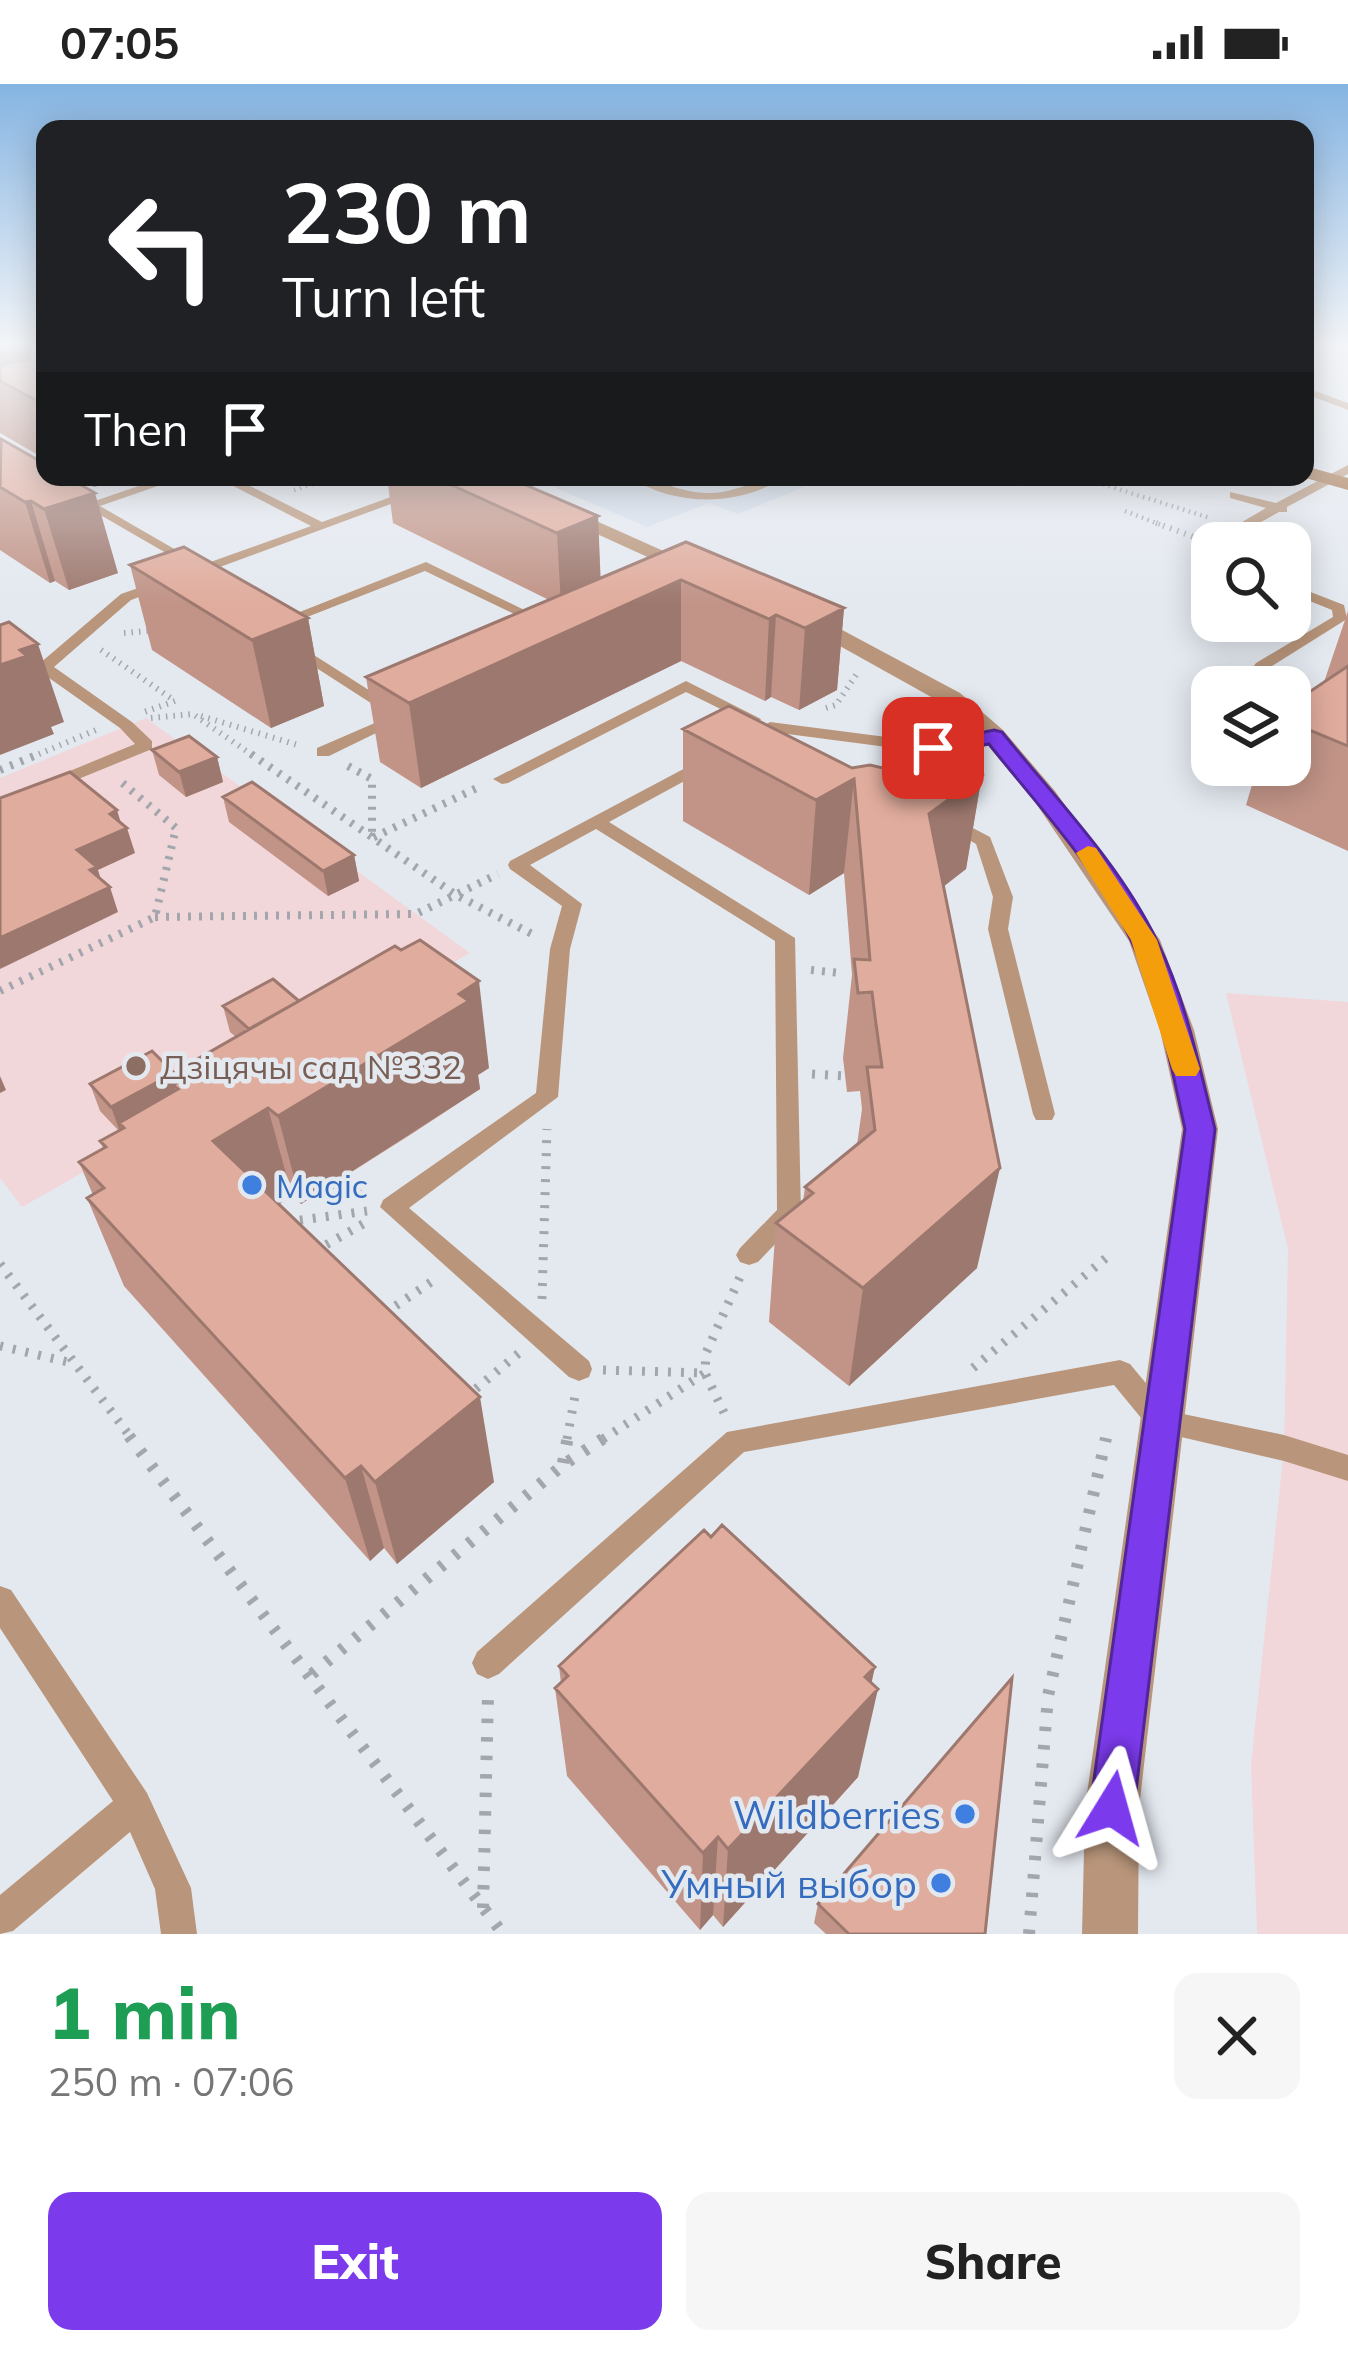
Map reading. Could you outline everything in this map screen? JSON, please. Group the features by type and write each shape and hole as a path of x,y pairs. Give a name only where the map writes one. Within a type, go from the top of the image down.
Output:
{"street":[{"path":"501,486 699,582"},
{"path":"775,604 818,622 951,698 994,736 1094,862 1144,940 1177,1030 1200,1129 1112,1808 1110,1934"}],"lane":[{"path":"1257,522 1342,478"},
{"path":"149,486 88,505 202,569"},
{"path":"240,486 321,526"},
{"path":"0,683 44,667 126,597 433,486"},
{"path":"658,486 685,497 713,500 753,486"},
{"path":"1234,495 1282,509"},
{"path":"401,717 264,629 426,566 556,629"},
{"path":"1311,596 1340,608 1340,619 1311,636"},
{"path":"1261,666 1301,642"},
{"path":"0,806 146,745 44,667"},
{"path":"502,779 686,686 770,727 930,757 994,736"},
{"path":"323,752 421,707"},
{"path":"1311,707 1348,718"},
{"path":"580,1369 392,1208 547,1097 560,949 572,904 517,865 742,752 770,727"},
{"path":"934,812 984,841 1003,897 998,928 1044,1114"},
{"path":"597,822 785,938 789,1214 749,1256"},
{"path":"488,1663 736,1441 1120,1372 1161,1421 1284,1448 1348,1468"},
{"path":"0,1601 135,1805 173,1888 179,1934"},
{"path":"0,1918 135,1805"}],"path":[{"path":"1108,486 1221,522"},
{"path":"1125,511 1191,535"},
{"path":"80,636 166,630"},
{"path":"0,770 176,701 80,636"},
{"path":"120,721 194,714 323,752 372,779 372,838"},
{"path":"194,714 456,895 560,949"},
{"path":"100,764 176,828 155,916"},
{"path":"372,838 455,795 502,779"},
{"path":"0,991 155,916 416,914 517,865"},
{"path":"452,1408 540,1335 547,1097"},
{"path":"284,1223 392,1208"},
{"path":"300,1259 392,1208"},
{"path":"724,1415 705,1372 706,1353 749,1256"},
{"path":"928,1406 1106,1258"},
{"path":"0,1264 503,1934"},
{"path":"367,1324 458,1264"},
{"path":"0,1346 74,1364"},
{"path":"562,1465 580,1369 705,1372"},
{"path":"312,1674 562,1465 705,1372"},
{"path":"1029,1934 1048,1696 1106,1438"},
{"path":"483,1910 488,1663"}],"shaded area":[{"path":"552,486 806,486 738,514 709,503 647,527"},
{"name":"Дзіцячы сад №332","path":"146,718 470,953 22,1207 0,1178 0,778"},
{"path":"1226,993 1348,1002 1348,1934 1257,1934 1251,1765 1284,1448 1288,1249"}],"building":[{"path":"1,439 36,459 36,486 83,486 95,493 44,509 0,487"},
{"path":"454,486 528,486 598,516 557,533"},
{"path":"686,542 844,608 805,628 776,615 769,619 681,580 409,703 366,677"},
{"path":"184,547 308,618 252,640 130,565"},
{"path":"9,622 38,644 20,650 27,656 0,665 0,625"},
{"path":"1348,666 1348,746 1311,731 1311,691"},
{"path":"729,706 852,768 887,769 919,748 982,775 929,814 1000,1168 863,1288 776,1223 813,1193 805,1187 875,1130 867,1067 882,1067 872,992 858,993 854,959 870,960 854,779 816,800 683,729"},
{"path":"189,736 217,757 179,772 152,750"},
{"path":"70,772 117,810 110,814 127,828 77,850 97,867 90,870 110,887 0,938 0,798"},
{"path":"252,782 354,855 323,871 223,797"},
{"path":"420,940 479,981 459,994 469,1001 278,1116 268,1108 213,1141 480,1397 375,1482 361,1466 345,1478 87,1198 104,1188 79,1162 106,1147 100,1141 124,1128 119,1123 178,1089 173,1085 189,1076 180,1069 395,946 401,950"},
{"path":"273,979 299,1001 249,1029 223,1006"},
{"path":"152,1051 174,1073 111,1107 90,1084"},
{"path":"722,1525 875,1667 865,1677 878,1689 728,1849 718,1837 703,1853 555,1688 568,1676 559,1666 704,1530 711,1537"},
{"path":"1012,1678 985,1934 849,1934 818,1904"}],"slow traffic":[{"path":"1088,853 1144,940 1186,1069"}],"place":[{"name":"Дзіцячы сад №332","path":"136,1066"},
{"name":"Magic","path":"252,1185"},
{"name":"Wildberries","path":"965,1814"},
{"name":"Умный выбор","path":"941,1883"}],"route":[{"path":"933,748 994,736 1094,862 1144,940 1177,1030 1200,1129 1112,1808"}]}
